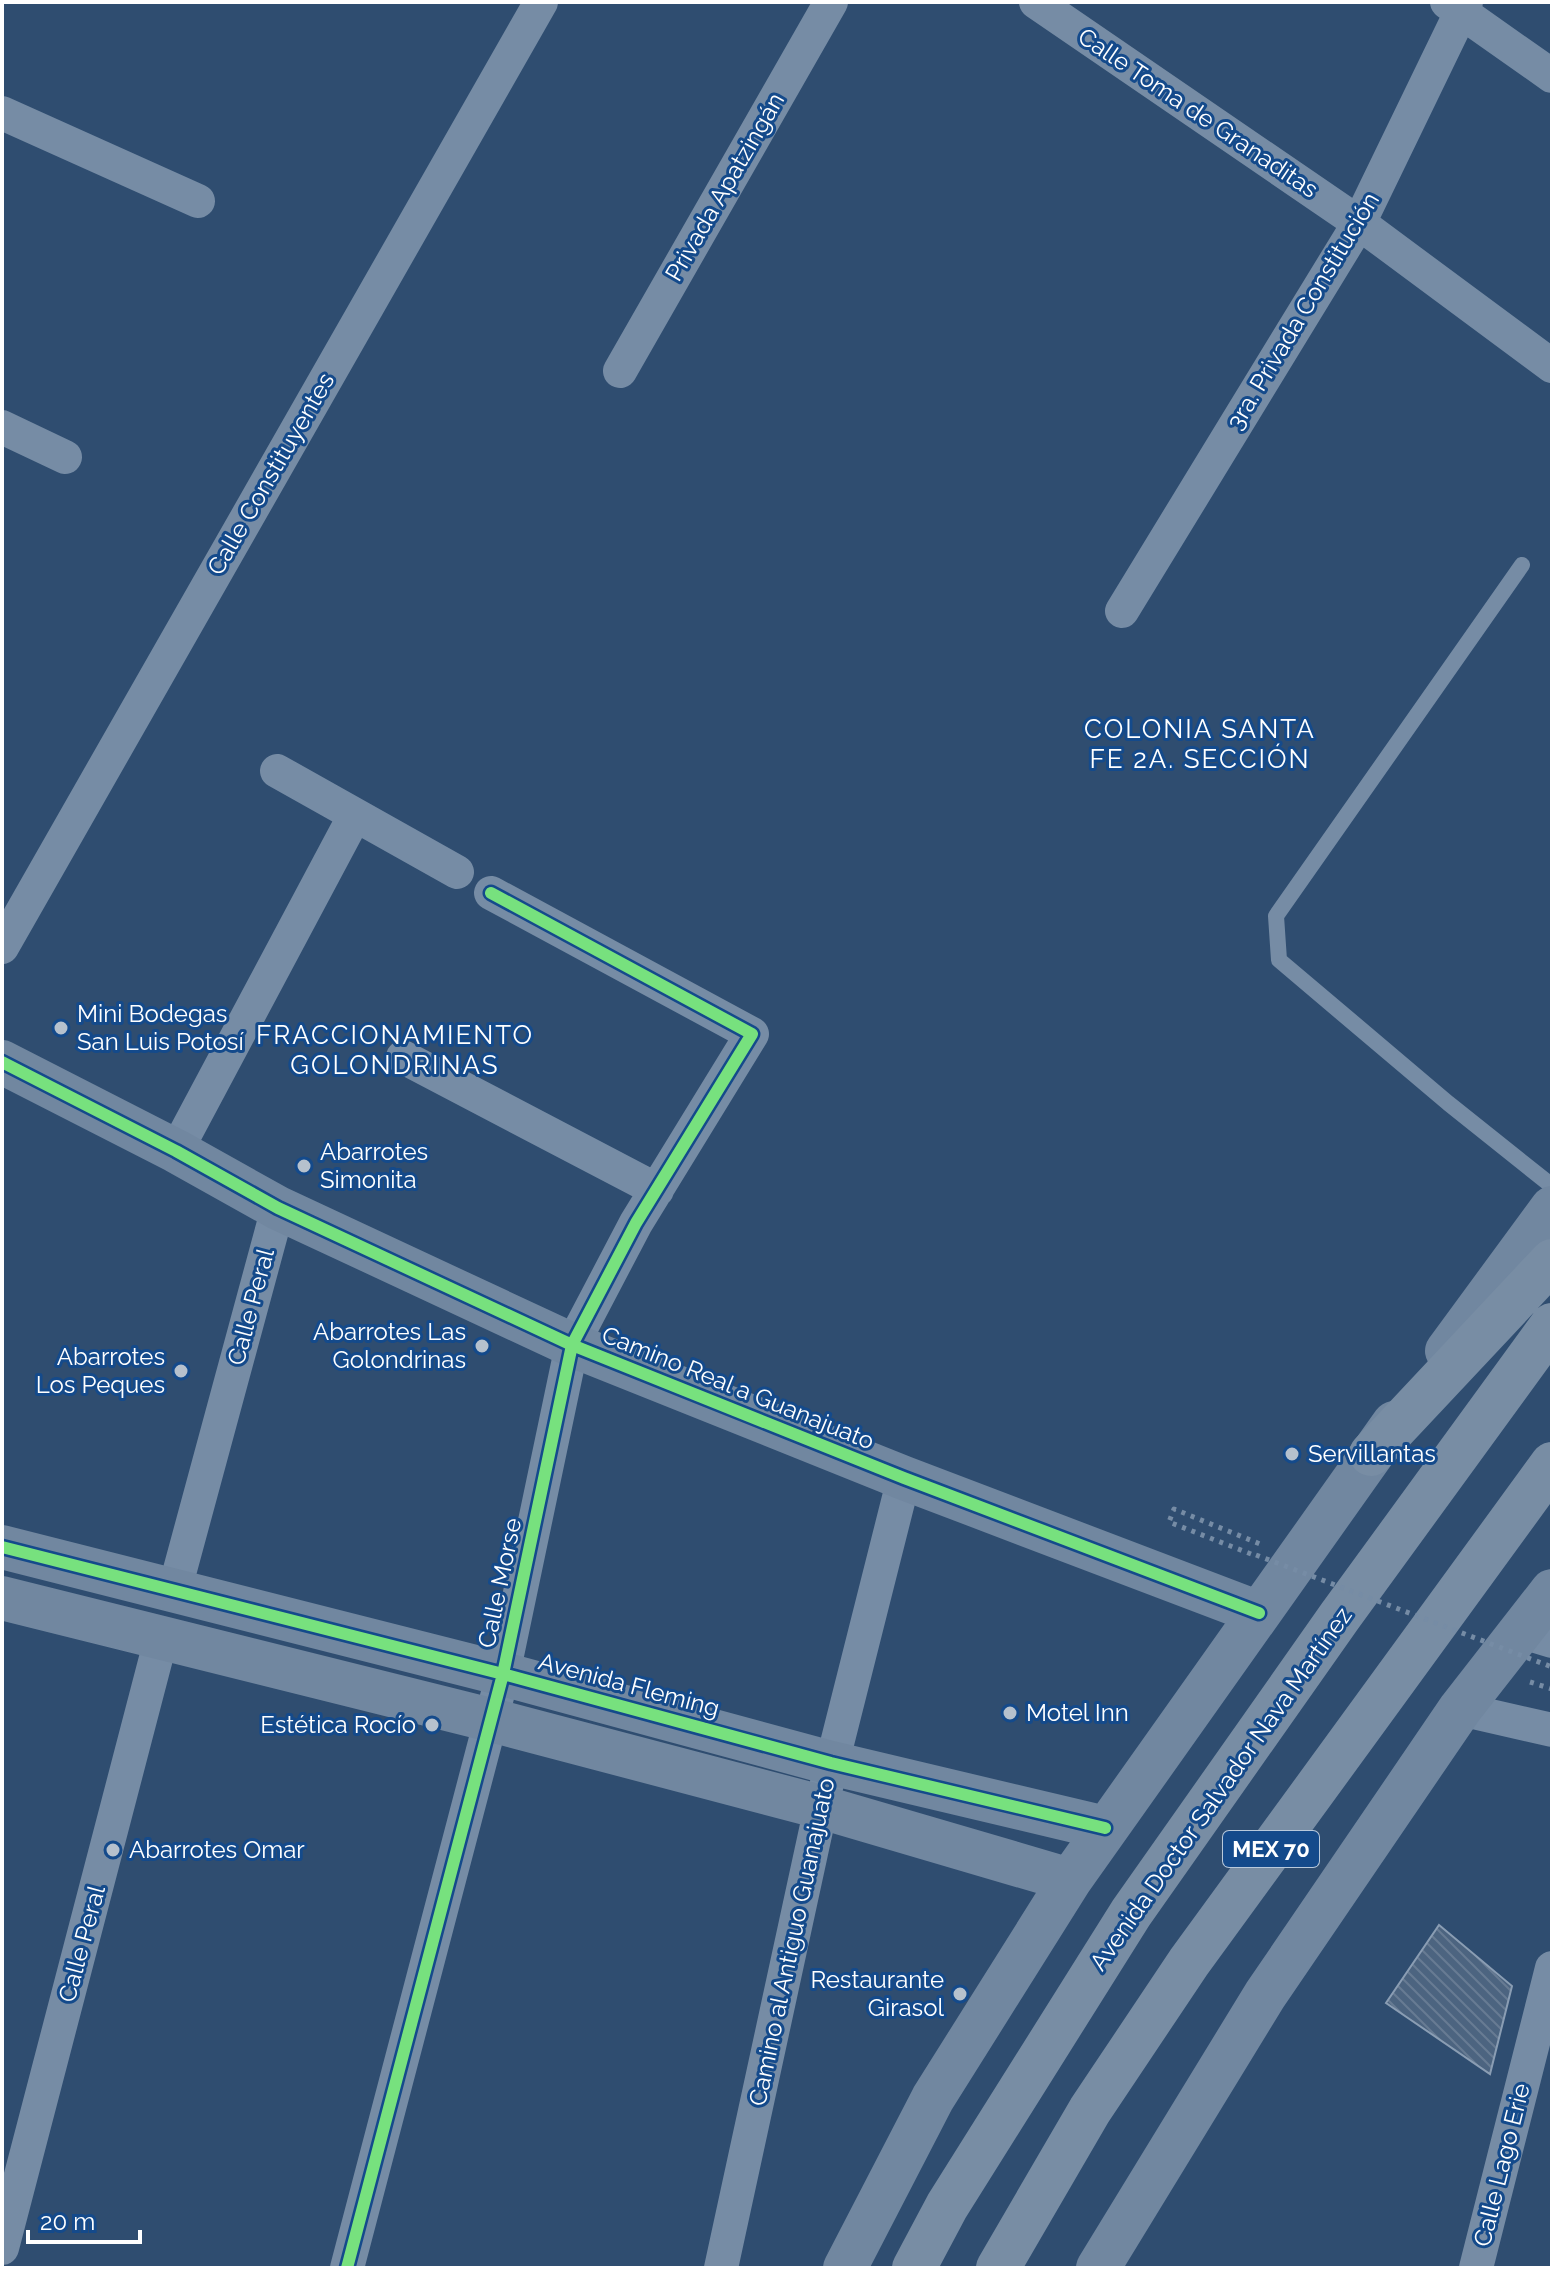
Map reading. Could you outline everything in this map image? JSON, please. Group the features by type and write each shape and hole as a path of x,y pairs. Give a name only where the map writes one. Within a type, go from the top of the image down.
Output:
{"highway":[{"path":"1371,1454 1552,1261"},
{"name":"Avenida Doctor Salvador Nava Martínez","path":"914,2268 947,2206 1131,1913 1340,1616 1552,1325"},
{"name":"MEX 70","path":"1004,2257 1090,2110 1189,1962 1546,1475"}],"street":[{"name":"Calle Constituyentes","path":"2,947 541,2"},
{"name":"Privada Apatzingán","path":"620,371 831,2"},
{"name":"Calle Toma de Granaditas","path":"1036,2 1359,223 1552,366"},
{"name":"3ra. Privada Constitución","path":"1122,611 1359,223 1458,5"},
{"path":"1458,5 1552,76"},
{"path":"2,113 198,201"},
{"path":"2,427 65,457"},
{"path":"277,771 457,872"},
{"path":"176,1151 355,815"},
{"name":"Calle Morse","path":"347,2268 503,1674 572,1345 636,1223 752,1034 491,893"},
{"path":"403,1057 657,1190"},
{"name":"Camino Real a Guanajuato","path":"2,1062 176,1151 278,1208 572,1345 904,1478 1259,1613"},
{"name":"Calle Peral","path":"174,1592 278,1208"},
{"path":"845,2268 933,2098 1070,1880 1371,1454 1552,1208"},
{"name":"Camino al Antiguo Guanajuato","path":"721,2268 831,1763 904,1478"},
{"name":"Avenida Fleming","path":"2,1547 503,1674 831,1763 1105,1828"},
{"path":"1098,2268 1265,1995 1460,1709 1537,1636 1552,1591"},
{"path":"2,1598 491,1720 821,1807 1070,1880"},
{"name":"Calle Peral","path":"2,2248 161,1639"},
{"path":"1460,1709 1552,1730"},
{"name":"Calle Lago Erie","path":"1476,2268 1552,1968"}],"lane":[{"path":"1522,565 1276,916 1279,960 1552,1186"}],"path":[{"path":"1267,1547 1174,1509 1169,1522 1552,1667"}],"building":[{"path":"1439,1925 1512,1986 1490,2074 1386,2003"}],"cycle path":[{"path":"347,2268 503,1674 572,1345 636,1223 752,1034 491,893"},
{"path":"2,1062 176,1151 278,1208 572,1345 904,1478 1259,1613"},
{"path":"2,1547 503,1674 831,1763 1105,1828"}],"place":[{"name":"Mini Bodegas San Luis Potosí","path":"61,1028"},
{"name":"Abarrotes Simonita","path":"304,1166"},
{"name":"Abarrotes Las Golondrinas","path":"482,1346"},
{"name":"Abarrotes Los Peques","path":"181,1371"},
{"name":"Servillantas","path":"1292,1454"},
{"name":"Motel Inn","path":"1010,1713"},
{"name":"Estética Rocío","path":"432,1725"},
{"name":"Abarrotes Omar","path":"113,1850"},
{"name":"Restaurante Girasol","path":"960,1994"}],"district":[{"name":"COLONIA SANTA FE 2A. SECCIÓN","path":"1200,744"},
{"name":"FRACCIONAMIENTO GOLONDRINAS","path":"395,1050"}]}
